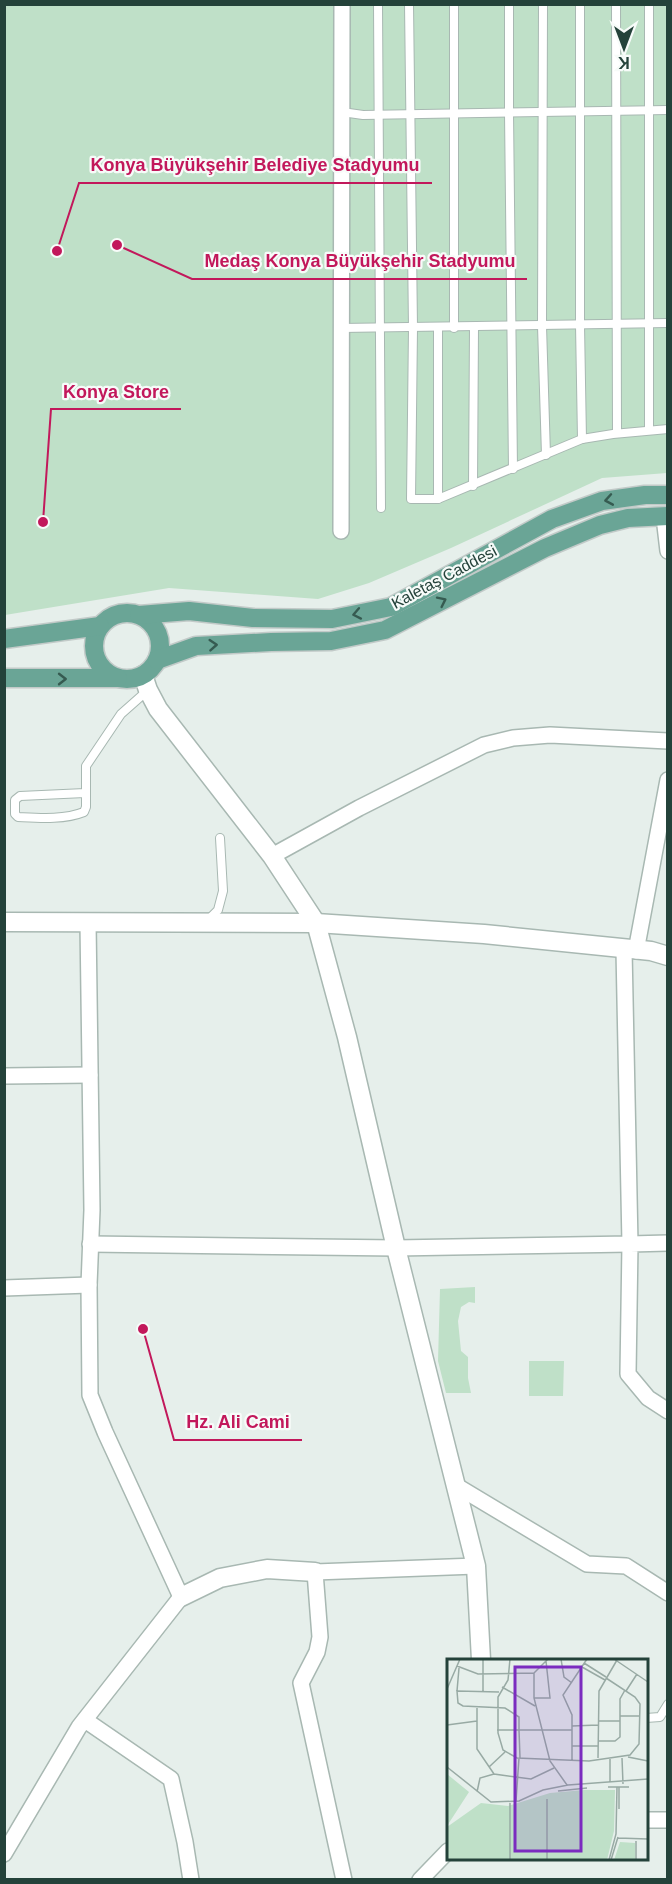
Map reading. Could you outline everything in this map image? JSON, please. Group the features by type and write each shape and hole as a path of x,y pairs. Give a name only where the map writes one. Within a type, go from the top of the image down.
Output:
{"main road":[{"name":"Kaletaş Caddesi","path":"139,615 189,611 253,618 332,619 391,607 552,519 602,501 645,495 668,495"},
{"name":"Kaletaş Caddesi","path":"157,660 196,646 331,641 385,630 545,548 600,525 628,518 666,516"},
{"path":"4,678 120,678 146,682 149,671 157,660 160,639 156,628 148,620 128,612 117,614 99,626 93,647 101,667 120,678"},
{"path":"4,639 99,626"}],"street":[{"path":"340,531 342,4"},
{"path":"666,516 668,551"},
{"path":"146,682 158,709 272,856 316,922 347,1037 396,1248 476,1566 481,1659"},
{"path":"272,856 359,808 484,745 513,738 550,735 668,741"},
{"path":"668,780 630,951 628,1374 648,1398 668,1411"},
{"path":"4,922 316,922 484,934 630,951 651,951 668,956"},
{"path":"88,923 90,1395 180,1597"},
{"path":"4,1076 90,1075"},
{"path":"90,1244 396,1248 668,1243"},
{"path":"4,1288 89,1285"},
{"path":"455,1485 587,1564 626,1566 668,1593"},
{"path":"4,1854 85,1720 180,1597 220,1578 267,1569 315,1572 476,1566"},
{"path":"315,1572 320,1637 317,1652 301,1683 344,1880"},
{"path":"85,1720 171,1779 191,1880"},
{"path":"648,1820 668,1820"},
{"path":"420,1880 447,1852"}],"lane":[{"path":"378,4 378,329 381,508"},
{"path":"409,4 413,328 411,499 438,499 582,439 617,433 668,429"},
{"path":"454,4 454,328"},
{"path":"509,4 508,113 513,469"},
{"path":"543,4 542,326 546,455"},
{"path":"580,4 582,439"},
{"path":"616,4 617,433"},
{"path":"649,4 649,430"},
{"path":"342,112 378,115 668,110"},
{"path":"341,328 668,323"},
{"path":"473,486 474,327"},
{"path":"438,328 438,499"},
{"path":"85,793 20,796 15,800 15,814 18,817 75,816 84,813 86,807 86,766 146,682"},
{"path":"204,923 218,910 223,891 220,838"},
{"path":"648,1718 660,1717 668,1704"}],"green space":[{"path":"5,5 667,5 667,473 602,478 369,583 318,599 169,588 5,615"},
{"path":"475,1287 475,1303 469,1302 461,1307 458,1321 461,1351 468,1357 471,1393 446,1393 438,1361 440,1289"},
{"path":"529,1361 564,1361 563,1396 529,1396"}],"place":[{"name":"Medaş Konya Büyükşehir Stadyumu","path":"117,245"},
{"name":"Konya Büyükşehir Belediye Stadyumu","path":"57,251"},
{"name":"Konya Store","path":"43,522"},
{"name":"Hz. Ali Cami","path":"143,1329"}]}
